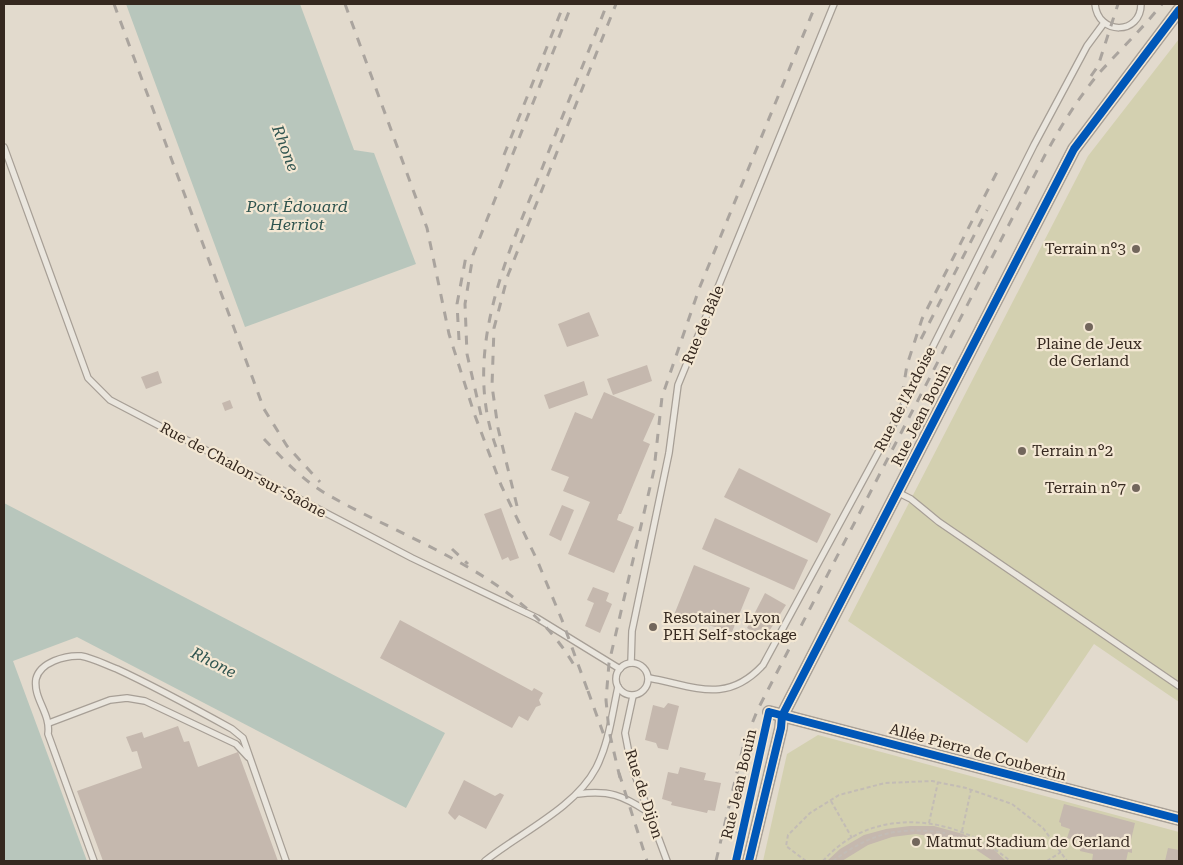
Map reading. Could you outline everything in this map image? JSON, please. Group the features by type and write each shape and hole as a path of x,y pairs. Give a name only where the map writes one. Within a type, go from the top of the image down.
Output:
{"street":[{"name":"Rue Jean Bouin","path":"749,861 781,728 782,716 1074,148 1179,10"},
{"name":"Allée Pierre de Coubertin","path":"769,712 1179,819"}],"lane":[{"name":"Rue de Bâle","path":"631,663 632,631 669,453 678,385 834,4"},
{"path":"1095,4 1096,12 1104,23 1112,27 1127,26 1139,16 1141,4"},
{"name":"Rue de l'Ardoise","path":"649,678 709,691 728,690 750,679 763,665 899,414 1087,46 1104,23"},
{"name":"Rue de Chalon-sur-Saône","path":"4,148 88,378 110,400 412,558 537,618 620,669"},
{"path":"897,492 911,499 938,522 1179,686"},
{"path":"94,861 48,734 49,723 37,694 36,679 41,670 51,662 67,657 81,656 125,673 232,729 243,738 248,749 248,757 286,861"},
{"path":"485,861 578,794 596,769 607,743 618,687 616,678 620,669 631,663 645,669 649,678 643,692 634,696 624,694 618,687"},
{"name":"Rue de Dijon","path":"634,696 625,733 631,764 667,861"},
{"path":"49,723 110,700 136,699 145,701 236,744 248,757"},
{"name":"Rue Jean Bouin","path":"736,861 769,712"},
{"path":"578,794 604,791 628,798 648,812"}],"path":[{"path":"929,823 938,782"},
{"path":"806,861 786,846 788,835 810,813 830,800 839,795 885,783 938,782 971,790 1012,804 1043,828 1067,861"},
{"path":"962,831 971,790"},
{"path":"830,800 852,838"},
{"path":"823,861 840,845 874,829 898,824 929,823 962,831 985,842 1010,861"},
{"path":"898,824 899,830"},
{"path":"833,861 854,846 869,839 899,830 923,830 946,833"},
{"path":"1047,861 1061,852"}],"shaded area":[{"name":"Plaine de Jeux de Gerland","path":"1179,39 1179,702 1094,644 1027,743 848,621 1088,156"},
{"path":"818,735 1179,832 1179,861 763,861 787,754"}],"water":[{"name":"Port Édouard Herriot","path":"126,4 300,4 354,150 374,153 416,264 245,327"},
{"name":"Rhone","path":"4,503 445,733 406,808 77,637 13,661 87,861 4,861"}],"building":[{"path":"589,312 599,336 567,347 558,324"},
{"path":"647,365 652,381 613,395 607,379"},
{"path":"158,371 162,383 146,389 141,377"},
{"path":"584,381 588,395 549,409 544,395"},
{"path":"604,392 655,414 643,441 650,444 617,520 634,527 614,573 568,554 590,502 563,491 569,477 551,470 575,412 592,419"},
{"path":"230,400 233,408 225,411 222,403"},
{"path":"739,468 831,514 817,543 724,497"},
{"path":"562,505 574,510 561,541 549,535"},
{"path":"501,508 519,558 510,561 508,557 502,560 484,514"},
{"path":"715,518 808,560 794,590 702,549"},
{"path":"694,565 750,588 732,632 674,615"},
{"path":"593,587 609,593 606,601 612,604 600,633 585,626 594,603 587,600"},
{"path":"765,593 786,605 764,639 747,628"},
{"path":"400,620 532,691 534,688 543,693 539,700 541,705 536,707 528,721 519,716 512,728 380,658"},
{"path":"668,703 679,706 668,750 658,748 656,743 645,740 653,705 664,708"},
{"path":"178,726 184,742 189,741 198,767 238,752 278,861 103,861 77,791 142,768 137,751 132,752 126,737 142,732 144,738"},
{"path":"680,767 706,773 704,780 721,783 715,811 708,810 707,813 671,805 672,802 662,799 668,772 678,774"},
{"path":"464,780 495,796 500,793 504,795 486,829 459,815 455,820 448,813"},
{"path":"1064,804 1135,823 1130,844 1132,845 1132,853 1128,852 1126,861 1092,861 1093,854 1080,851 1082,842 1067,838 1070,829 1061,826 1059,822"},
{"path":"934,826 963,834 992,848 1006,861 993,861 969,845 953,840 916,834 892,837 868,845 842,861 827,861 840,849 864,835 886,829"},
{"path":"1168,848 1179,850 1179,861 1165,861"}],"railway":[{"path":"114,4 264,409 287,446 320,482"},
{"path":"345,4 427,228 449,334 474,413 501,485 537,560 562,620 590,697"},
{"path":"504,155 564,4"},
{"path":"481,415 467,354 465,304 473,255 572,4"},
{"path":"496,447 487,411 484,375 486,339 493,304 516,234 607,4"},
{"path":"517,506 498,428 492,386 494,328 508,275 616,4"},
{"path":"620,778 609,731 606,700 609,663 654,470 662,397 699,289 816,4"},
{"path":"1091,76 1098,66 1118,4"},
{"path":"716,861 744,743 758,709 1045,155 1084,92 1162,4"},
{"path":"888,447 899,414 907,365 922,319 997,172"},
{"path":"921,339 987,210"},
{"path":"459,340 457,304 467,251"},
{"path":"264,439 295,470 330,496 431,547 496,585 526,608 552,634 574,665"},
{"path":"452,549 468,564"},
{"path":"588,691 606,741"},
{"path":"619,773 647,861"}],"cycle path":[{"path":"749,861 781,728 782,716 1074,149 1179,10"},
{"path":"736,861 769,712 1179,819"}],"place":[{"name":"Terrain n°3","path":"1136,249"},
{"name":"Plaine de Jeux de Gerland","path":"1089,327"},
{"name":"Terrain n°2","path":"1022,451"},
{"name":"Terrain n°7","path":"1136,488"},
{"name":"Resotainer Lyon PEH Self-stockage","path":"653,627"},
{"name":"Matmut Stadium de Gerland","path":"916,842"}]}
